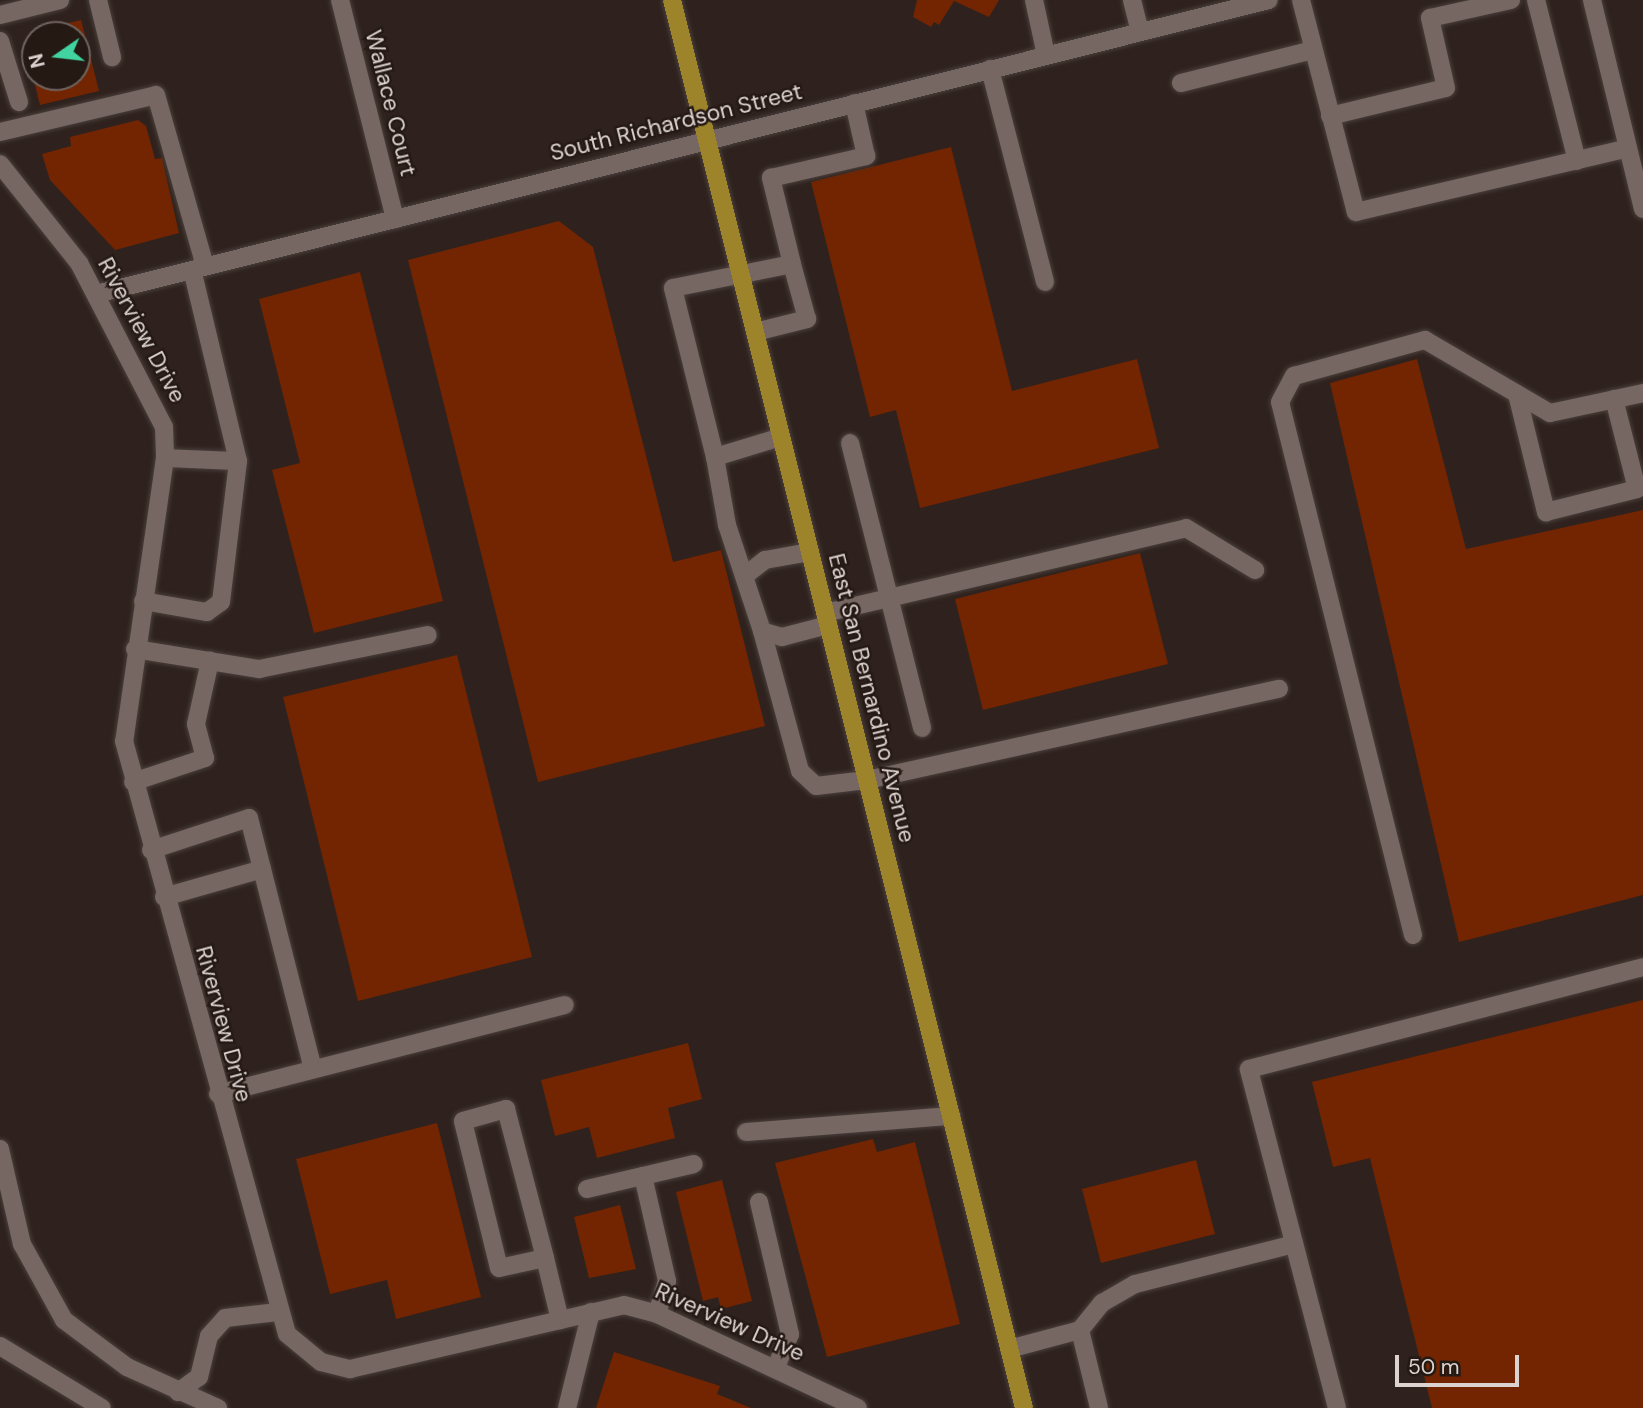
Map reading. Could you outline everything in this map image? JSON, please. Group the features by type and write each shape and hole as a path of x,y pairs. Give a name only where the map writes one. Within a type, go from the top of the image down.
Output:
{"main road":[{"name":"East San Bernardino Avenue","path":"672,0 1024,1408"}],"street":[{"path":"0,15 60,0"},
{"path":"98,0 112,57"},
{"name":"Wallace Court","path":"340,0 395,219"},
{"path":"1034,0 1046,55"},
{"path":"1132,0 1140,32"},
{"name":"South Richardson Street","path":"96,294 1269,0"},
{"path":"1301,0 1356,212 1577,160 1632,141"},
{"path":"1330,116 1446,88 1430,18 1511,0"},
{"path":"1536,0 1577,160"},
{"path":"1592,0 1632,141 1643,209"},
{"path":"0,41 19,102"},
{"path":"1181,83 1314,50"},
{"path":"990,69 1045,282"},
{"path":"0,132 156,95 162,102 238,461 221,602 207,612 143,601"},
{"path":"755,331 807,319 771,178 866,156 853,103"},
{"name":"Riverview Drive","path":"0,164 23,199 73,253 158,410 165,458 124,729 133,782 278,1312 296,1346 321,1362 350,1369 624,1305 657,1314 858,1408"},
{"path":"792,264 673,288 715,457 727,525 747,574 800,771 816,786 867,780 1279,689"},
{"path":"1413,935 1280,402 1294,376 1425,340 1549,413 1643,393"},
{"path":"1517,394 1546,512 1637,489 1614,399"},
{"path":"715,457 781,437"},
{"path":"850,443 922,728"},
{"path":"165,458 238,461"},
{"path":"762,631 782,636 890,597 1186,528 1255,570"},
{"path":"747,574 765,560 810,552"},
{"path":"135,649 259,669 428,635"},
{"path":"133,782 205,758 196,724 209,661"},
{"path":"151,849 249,818 313,1069"},
{"path":"164,897 262,869"},
{"path":"1337,1408 1249,1069 1643,967"},
{"path":"218,1094 565,1005"},
{"path":"545,1258 499,1268 463,1121 506,1109 545,1258 560,1320"},
{"path":"746,1132 951,1116"},
{"path":"0,1149 22,1244 58,1311 109,1356 178,1392 218,1408"},
{"path":"587,1189 694,1164"},
{"path":"643,1176 667,1281 657,1314"},
{"path":"759,1202 790,1335 775,1369"},
{"path":"1009,1349 1080,1330 1102,1303 1135,1284 1294,1244"},
{"path":"178,1392 199,1377 209,1336 225,1318 278,1312"},
{"path":"567,1408 591,1312"},
{"path":"1080,1330 1099,1408"},
{"path":"0,1346 102,1408"}],"building":[{"path":"917,0 999,0 989,17 954,1 939,25 934,22 931,27 913,17"},
{"path":"91,59 99,91 40,105 36,91 91,91"},
{"path":"138,120 146,126 155,159 162,158 179,233 115,250 50,180 42,154 71,146 70,137"},
{"path":"951,147 1012,391 1137,359 1159,448 920,508 896,410 870,417 811,182"},
{"path":"559,221 593,247 673,562 721,550 765,726 538,782 408,260"},
{"path":"360,272 443,601 314,633 272,470 300,463 259,299"},
{"path":"1417,359 1466,549 1643,510 1643,895 1459,942 1330,383"},
{"path":"1140,553 1168,664 983,710 955,599"},
{"path":"457,655 532,957 358,1001 283,697"},
{"path":"1643,1000 1643,1408 1432,1408 1370,1158 1333,1167 1312,1082"},
{"path":"688,1043 702,1099 668,1108 675,1138 597,1158 589,1127 555,1136 541,1080"},
{"path":"437,1123 481,1297 396,1319 387,1280 330,1294 296,1159"},
{"path":"873,1139 877,1152 915,1142 960,1324 827,1357 775,1163"},
{"path":"1196,1160 1215,1234 1101,1263 1082,1189"},
{"path":"722,1180 752,1301 721,1309 718,1297 703,1301 676,1192"},
{"path":"620,1205 636,1269 589,1278 574,1217"},
{"path":"614,1352 720,1386 717,1394 751,1408 596,1408"}]}
